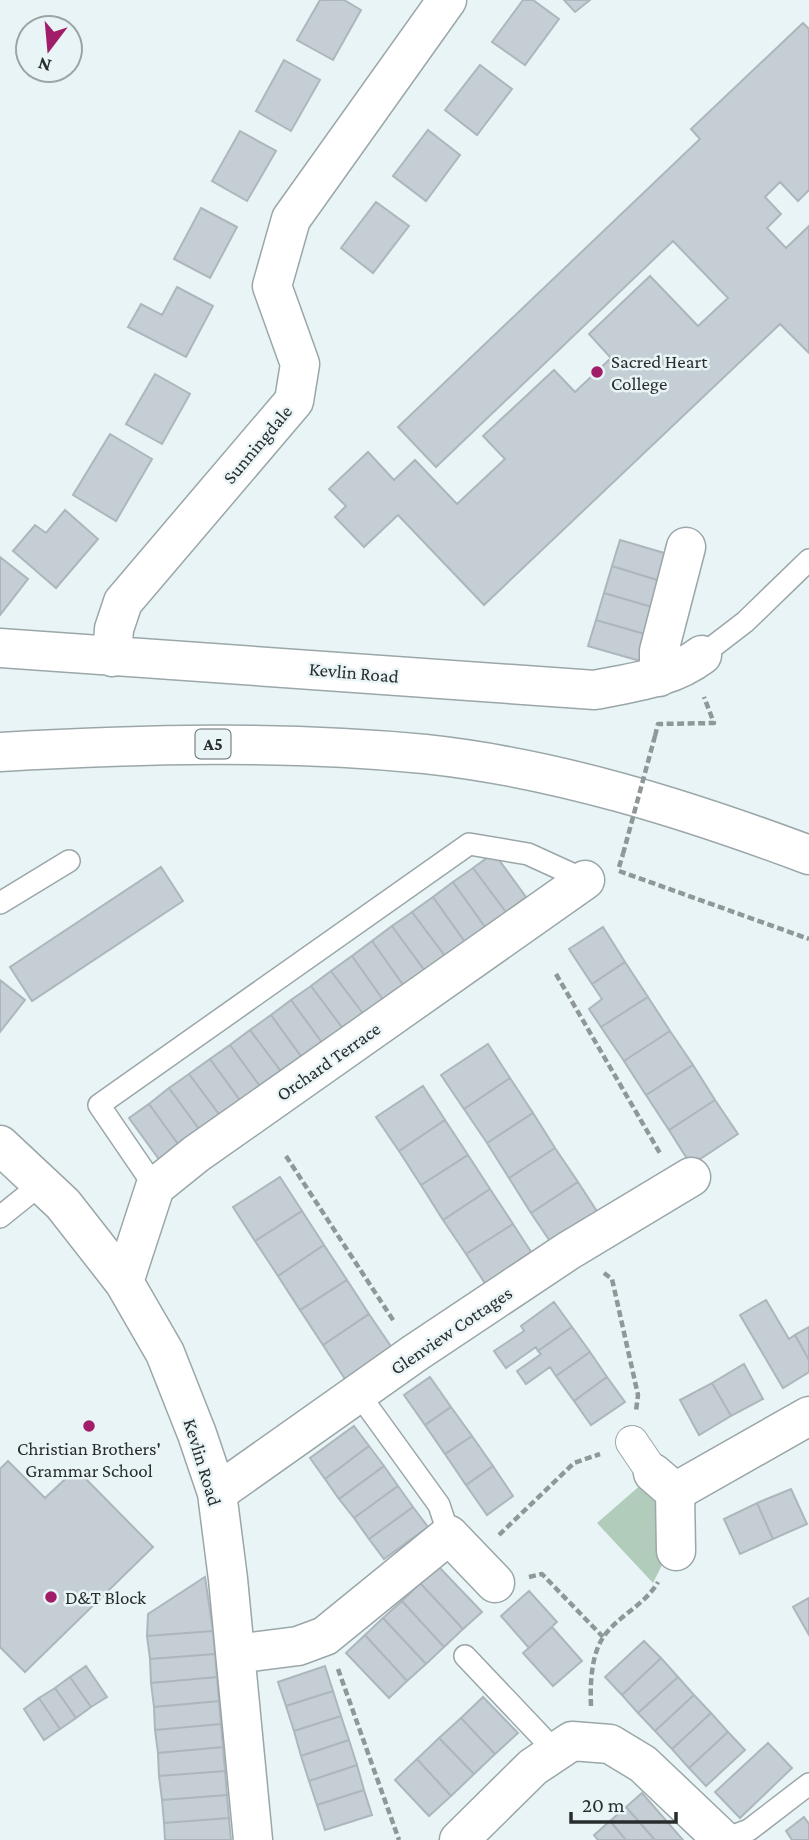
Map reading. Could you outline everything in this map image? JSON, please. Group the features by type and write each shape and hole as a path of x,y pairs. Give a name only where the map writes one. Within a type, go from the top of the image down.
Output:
{"main road":[{"name":"Sunningdale","path":"112,657 114,629 123,602 294,401 300,364 272,286 292,219 447,0"},
{"path":"681,667 659,650 686,547"},
{"name":"Kevlin Road","path":"0,648 595,690 681,667"},
{"name":"A5","path":"0,752 223,743 425,754 563,779 715,820 809,855"},
{"name":"Orchard Terrace","path":"155,1187 196,1154 601,875"},
{"name":"Kevlin Road","path":"0,1145 63,1204 124,1282 165,1353 216,1493 236,1654 253,1840"},
{"name":"Glenview Cottages","path":"216,1493 415,1353 568,1251 685,1181"},
{"path":"124,1282 155,1187"},
{"path":"676,1551 664,1482 809,1416"},
{"path":"236,1654 298,1646 325,1636 472,1559"},
{"path":"459,1840 533,1767 573,1747 610,1744 643,1764 722,1840"}],"street":[{"path":"632,1442 664,1482"}],"lane":[{"path":"681,667 745,622 809,559"},
{"path":"155,1187 99,1105 469,844 528,854 601,875"},
{"path":"0,903 69,861"},
{"path":"0,1217 41,1184"},
{"path":"358,1393 439,1505 472,1559"},
{"path":"465,1656 573,1747"},
{"path":"722,1840 749,1830 809,1784"}],"path":[{"path":"622,854 658,724 714,723 702,691 681,667"},
{"path":"601,875 809,939"},
{"path":"556,974 685,1181"},
{"path":"286,1156 415,1353"},
{"path":"472,1559 574,1463 632,1442 638,1395 612,1279 568,1251"},
{"path":"573,1747 603,1637 650,1595 676,1551"},
{"path":"472,1559 542,1574 603,1637"},
{"path":"346,1689 399,1840"}],"green space":[{"path":"643,1483 659,1505 668,1553 653,1583 597,1523"}],"building":[{"path":"320,0 344,0 361,10 333,60 297,40"},
{"path":"523,0 533,0 559,19 525,65 492,42"},
{"path":"564,0 590,0 575,12"},
{"path":"803,23 809,29 809,190 798,201 780,182 765,197 781,214 767,228 786,248 809,226 809,353 780,324 484,605 398,515 364,547 335,517 346,506 329,489 368,452 394,480 415,460 457,504 505,459 483,436 554,370 575,392 611,358 589,334 650,276 698,326 728,298 673,241 436,467 398,427 700,139 691,129"},
{"path":"284,60 320,80 291,131 256,111"},
{"path":"480,65 512,89 477,135 445,110"},
{"path":"428,130 460,155 426,201 393,176"},
{"path":"240,131 276,151 247,201 212,181"},
{"path":"376,202 409,226 373,273 341,248"},
{"path":"201,208 237,227 210,278 174,259"},
{"path":"177,287 213,306 186,357 128,327 141,304 162,315"},
{"path":"155,374 190,394 162,444 126,424"},
{"path":"110,434 152,459 116,521 73,495"},
{"path":"65,510 98,539 56,588 13,551 35,525 46,533"},
{"path":"620,540 678,557 670,584 612,566"},
{"path":"0,557 28,579 0,615"},
{"path":"612,566 670,584 662,610 604,593"},
{"path":"604,593 662,610 655,637 596,620"},
{"path":"596,620 655,637 647,663 588,646"},
{"path":"494,853 526,897 506,912 473,868"},
{"path":"161,867 183,901 32,1001 10,967"},
{"path":"473,868 506,912 485,927 453,882"},
{"path":"453,882 485,927 465,942 433,897"},
{"path":"433,897 465,942 445,956 412,912"},
{"path":"412,912 445,956 425,971 392,926"},
{"path":"392,926 425,971 404,986 372,941"},
{"path":"603,927 625,962 592,984 569,949"},
{"path":"372,941 404,986 384,1001 352,956"},
{"path":"352,956 384,1001 364,1015 331,971"},
{"path":"625,962 648,997 601,1027 589,1009 602,999 592,984"},
{"path":"331,971 364,1015 344,1030 311,986"},
{"path":"0,980 25,1000 0,1032"},
{"path":"311,986 344,1030 323,1044 291,1000"},
{"path":"648,997 670,1031 624,1061 601,1027"},
{"path":"291,1000 323,1044 303,1059 271,1015"},
{"path":"271,1015 303,1059 283,1074 250,1030"},
{"path":"250,1030 283,1074 262,1089 230,1045"},
{"path":"670,1031 693,1065 646,1095 624,1061"},
{"path":"488,1044 510,1078 464,1109 441,1075"},
{"path":"230,1045 262,1089 242,1103 210,1059"},
{"path":"210,1059 242,1103 222,1118 189,1074"},
{"path":"693,1065 715,1100 669,1130 646,1095"},
{"path":"189,1074 222,1118 202,1133 169,1088"},
{"path":"510,1078 533,1113 487,1143 464,1109"},
{"path":"423,1086 445,1120 399,1151 376,1117"},
{"path":"169,1088 202,1133 181,1148 149,1104"},
{"path":"715,1100 738,1134 691,1165 669,1130"},
{"path":"149,1104 181,1148 161,1162 129,1118"},
{"path":"533,1113 555,1148 509,1178 487,1143"},
{"path":"445,1120 468,1155 421,1185 399,1151"},
{"path":"555,1148 578,1182 531,1213 509,1178"},
{"path":"468,1155 490,1189 443,1220 421,1185"},
{"path":"280,1177 302,1211 255,1241 233,1207"},
{"path":"578,1182 600,1216 554,1247 531,1213"},
{"path":"490,1189 513,1224 466,1254 443,1220"},
{"path":"302,1211 324,1245 278,1276 255,1241"},
{"path":"513,1224 535,1258 488,1288 466,1254"},
{"path":"324,1245 347,1280 300,1310 278,1276"},
{"path":"347,1280 369,1314 323,1345 300,1310"},
{"path":"766,1300 789,1339 795,1335 809,1360 809,1372 783,1388 740,1315"},
{"path":"554,1302 572,1327 538,1351 536,1347 506,1368 494,1351 524,1331 521,1326"},
{"path":"369,1314 392,1348 345,1379 323,1345"},
{"path":"572,1327 590,1352 556,1376 550,1367 526,1384 517,1371 541,1354 538,1351"},
{"path":"809,1327 809,1360 795,1335"},
{"path":"590,1352 607,1377 574,1401 556,1376"},
{"path":"744,1364 763,1399 731,1416 712,1383"},
{"path":"430,1377 451,1407 425,1425 404,1395"},
{"path":"607,1377 625,1402 591,1425 574,1401"},
{"path":"712,1383 731,1416 699,1435 680,1400"},
{"path":"451,1407 472,1436 445,1454 425,1425"},
{"path":"354,1426 369,1446 325,1479 310,1458"},
{"path":"472,1436 493,1466 466,1485 445,1454"},
{"path":"369,1446 384,1466 339,1499 325,1479"},
{"name":"D&T Block","path":"8,1461 45,1498 76,1469 153,1547 25,1672 0,1647 0,1469"},
{"path":"384,1466 398,1486 354,1518 339,1499"},
{"path":"493,1466 513,1496 487,1515 466,1485"},
{"path":"398,1486 413,1507 369,1539 354,1518"},
{"path":"791,1489 807,1524 773,1539 757,1503"},
{"path":"757,1503 773,1539 740,1554 724,1519"},
{"path":"413,1507 428,1527 384,1559 369,1539"},
{"path":"438,1566 482,1612 463,1629 420,1583"},
{"path":"205,1577 213,1631 147,1636 148,1614"},
{"path":"420,1583 463,1629 444,1647 402,1601"},
{"path":"529,1591 557,1622 529,1648 501,1616"},
{"path":"809,1598 809,1635 793,1607"},
{"path":"402,1601 444,1647 426,1664 383,1618"},
{"path":"383,1618 426,1664 407,1681 365,1635"},
{"path":"552,1627 582,1661 553,1686 523,1653"},
{"path":"213,1631 215,1654 150,1659 147,1636"},
{"path":"365,1635 407,1681 389,1698 346,1653"},
{"path":"644,1641 661,1658 622,1695 605,1677"},
{"path":"215,1654 217,1677 151,1683 150,1659"},
{"path":"661,1658 678,1677 638,1713 622,1695"},
{"path":"86,1666 107,1697 91,1707 70,1677"},
{"path":"325,1666 333,1691 286,1706 278,1682"},
{"path":"70,1677 91,1707 76,1718 55,1688"},
{"path":"217,1677 219,1701 154,1707 151,1683"},
{"path":"678,1677 694,1695 655,1731 638,1713"},
{"path":"55,1688 76,1718 60,1729 39,1698"},
{"path":"333,1691 341,1716 294,1731 286,1706"},
{"path":"694,1695 711,1713 672,1749 655,1731"},
{"path":"483,1697 518,1733 495,1754 461,1718"},
{"path":"39,1698 60,1729 44,1740 24,1709"},
{"path":"219,1701 221,1724 155,1730 154,1707"},
{"path":"711,1713 728,1732 689,1768 672,1749"},
{"path":"341,1716 349,1740 301,1756 294,1731"},
{"path":"461,1718 495,1754 474,1774 439,1738"},
{"path":"221,1724 223,1747 158,1753 155,1730"},
{"path":"728,1732 745,1750 706,1786 689,1768"},
{"path":"439,1738 474,1774 451,1796 417,1759"},
{"path":"349,1740 357,1765 309,1781 301,1756"},
{"path":"768,1743 792,1768 740,1818 715,1792"},
{"path":"223,1747 225,1771 159,1776 158,1753"},
{"path":"417,1759 451,1796 429,1816 395,1780"},
{"path":"357,1765 364,1790 317,1805 309,1781"},
{"path":"225,1771 227,1795 162,1800 159,1776"},
{"path":"364,1790 372,1815 325,1830 317,1805"},
{"path":"642,1793 683,1840 655,1840 626,1807"},
{"path":"227,1795 229,1818 164,1823 162,1800"},
{"path":"626,1807 655,1840 626,1840 610,1821"},
{"path":"804,1817 809,1824 809,1840 792,1840 786,1831"},
{"path":"229,1818 231,1840 165,1840 164,1823"},
{"path":"610,1821 626,1840 598,1840 594,1835"}],"place":[{"name":"Sacred Heart College","path":"597,372"},
{"name":"Christian Brothers' Grammar School","path":"89,1426"},
{"name":"D&T Block","path":"51,1597"}]}
